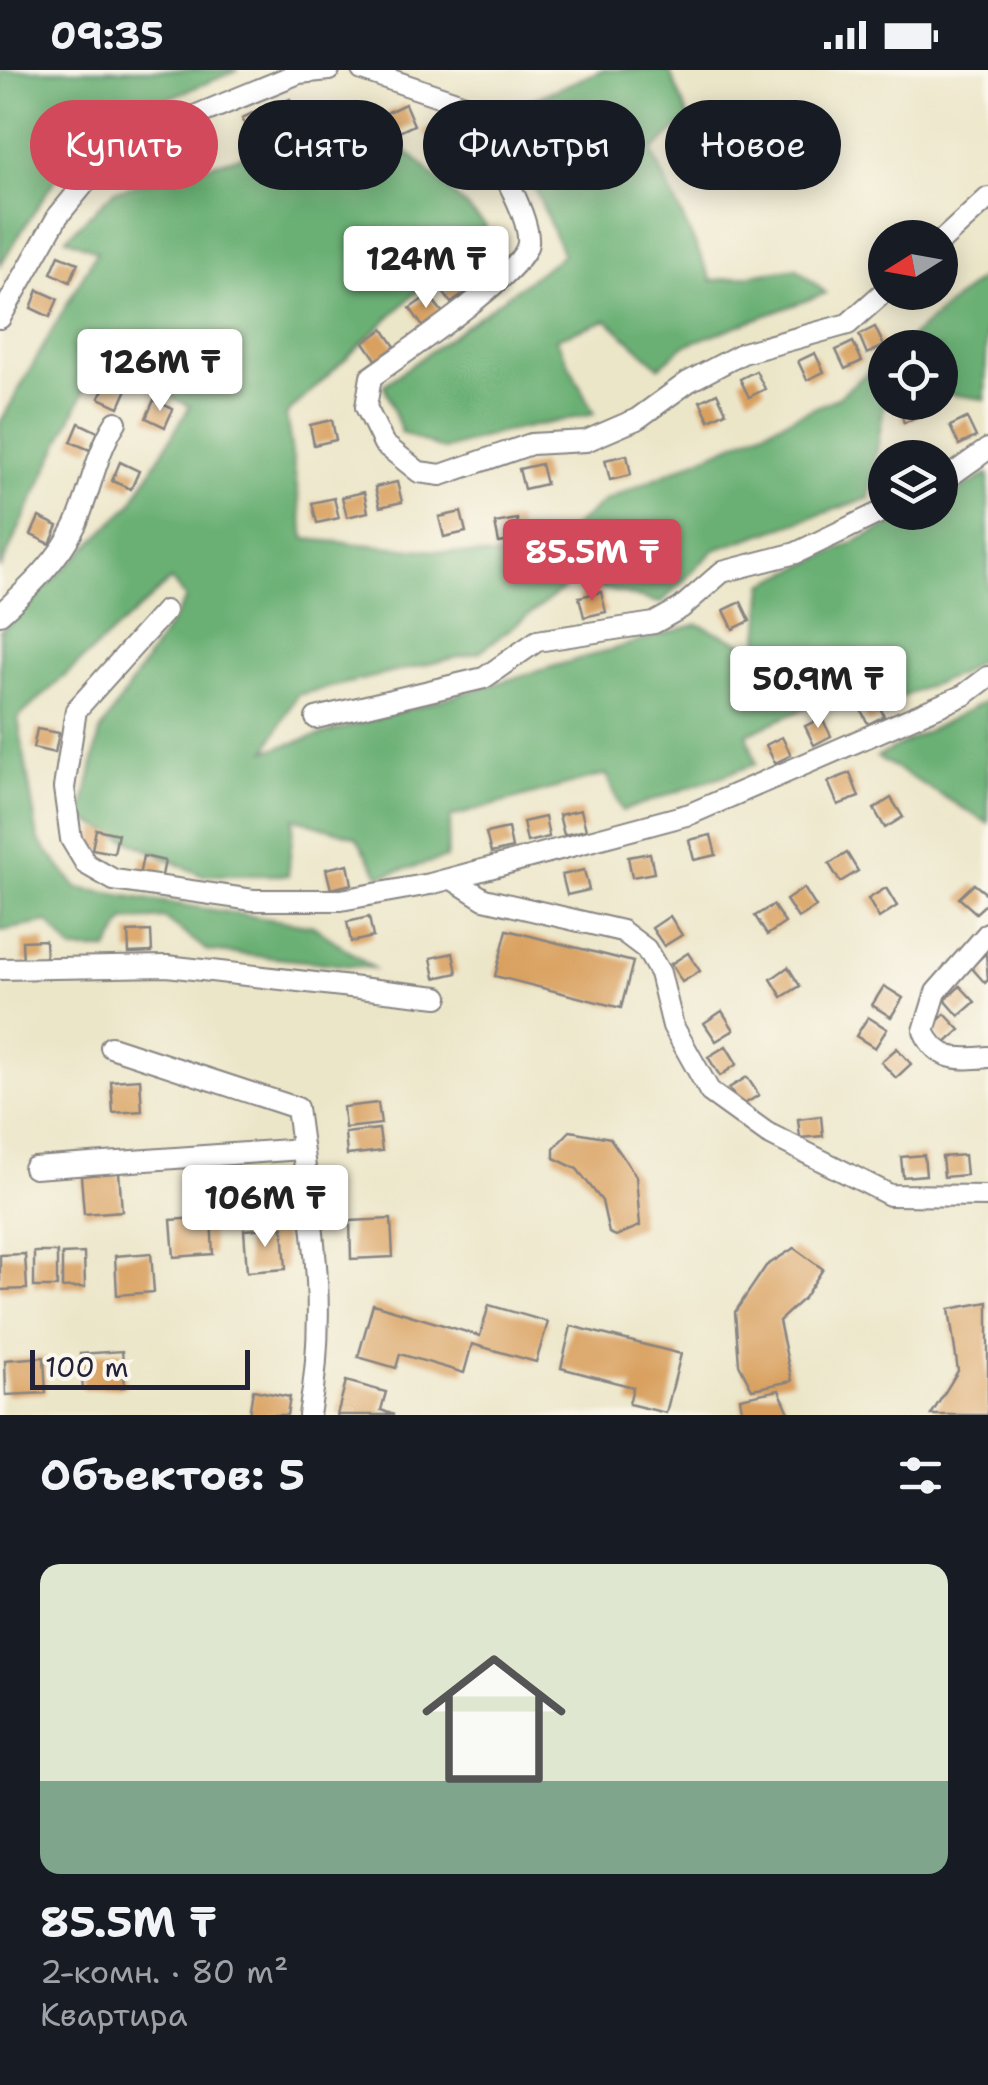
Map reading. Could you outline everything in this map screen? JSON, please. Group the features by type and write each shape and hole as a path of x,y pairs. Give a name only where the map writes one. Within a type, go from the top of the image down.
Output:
{"street":[{"path":"0,318 58,216 112,150 299,73 329,70"},
{"path":"362,70 462,104 524,219 528,241 524,257 466,307 371,376 366,407 384,444 419,472 441,475 531,444 586,440 636,418 688,382 742,353 848,324 868,306"},
{"path":"958,226 988,198"},
{"path":"0,614 57,555 74,528 103,442 116,422"},
{"path":"958,471 988,450"},
{"path":"316,718 484,678 538,640 654,623 681,608 722,572 796,553 868,518"},
{"path":"165,611 76,710 64,788 71,838 86,864 114,880 253,900 341,900 452,879 690,814 964,696 988,677"},
{"path":"452,879 484,899 622,931 646,949 660,973 673,1026 710,1092 767,1133 890,1194 988,1196"},
{"path":"988,933 936,992 924,1031 931,1046 946,1058 988,1057"},
{"path":"0,968 167,966 438,997"},
{"path":"111,1047 296,1108 321,1296 319,1360 309,1415"},
{"path":"34,1168 302,1149"}],"green space":[{"path":"0,70 239,70 164,100 30,100 30,190 48,190 0,265"},
{"path":"602,70 669,70 682,100 665,100 665,139 652,151 665,179 665,190 670,190 712,281 796,268 826,293 685,345 659,367 607,320 556,338 594,414 494,434 444,450 402,433 384,385 563,255 536,190 645,190 645,100 531,100"},
{"path":"403,149 423,166 423,190 448,190 486,226 286,415 305,539 534,560 604,501 837,398 868,372 868,420 882,420 878,440 868,440 868,498 714,550 661,603 574,581 479,652 297,695 266,751 698,624 758,650 764,584 880,530 958,530 958,491 988,474 988,655 960,674 898,698 884,673 747,734 756,764 622,811 606,774 451,817 446,858 380,876 356,837 294,818 288,875 201,875 81,818 100,732 186,599 171,580 18,718 38,839 77,888 313,926 373,968 208,951 164,918 124,921 108,950 72,950 48,922 0,931 0,631 130,506 190,406 98,362 0,569 0,423 97,251 66,238 114,191 218,190 218,162 238,157 238,190 403,190"},
{"path":"988,272 985,399 958,395 958,330 918,330 942,310 958,310 958,297"},
{"path":"988,700 988,823 877,757"}],"building":[{"path":"403,105 414,125 403,130"},
{"path":"484,254 497,273 477,286 464,267"},
{"path":"59,255 78,263 70,282 51,273"},
{"path":"457,271 470,290 451,303 438,285"},
{"path":"38,290 58,299 50,317 31,308"},
{"path":"429,295 443,313 423,327 410,308"},
{"path":"383,329 396,348 377,361 364,342"},
{"path":"868,330 867,354 859,335"},
{"path":"853,342 862,361 845,369 836,350"},
{"path":"815,353 824,372 807,380 798,361"},
{"path":"756,371 765,389 749,397 740,379"},
{"path":"108,380 127,389 119,407 99,398"},
{"path":"717,393 726,412 709,420 700,401"},
{"path":"154,400 173,409 165,427 146,418"},
{"path":"967,418 976,437 959,445 950,426"},
{"path":"332,420 336,440 314,445 310,425"},
{"path":"79,423 98,432 90,450 71,442"},
{"path":"627,455 631,475 610,480 605,460"},
{"path":"120,462 139,471 131,489 112,481"},
{"path":"541,464 546,484 524,489 519,469"},
{"path":"397,482 402,502 380,507 375,487"},
{"path":"364,492 368,512 347,517 342,497"},
{"path":"334,498 339,518 317,523 312,503"},
{"path":"461,512 466,532 444,537 439,517"},
{"path":"39,517 58,526 50,544 31,535"},
{"path":"517,519 521,539 499,543 495,523"},
{"path":"601,592 606,612 584,617 579,597"},
{"path":"741,602 750,621 733,629 724,610"},
{"path":"875,697 884,716 868,724 859,706"},
{"path":"822,718 831,736 814,745 805,726"},
{"path":"37,729 59,733 55,753 33,748"},
{"path":"782,737 791,755 775,763 766,745"},
{"path":"850,773 859,797 838,805 828,782"},
{"path":"891,798 903,817 885,828 874,809"},
{"path":"581,810 586,830 564,835 559,815"},
{"path":"545,817 549,837 527,842 523,822"},
{"path":"508,828 512,848 491,853 486,833"},
{"path":"96,829 118,834 114,853 92,849"},
{"path":"711,835 716,855 694,860 689,840"},
{"path":"650,853 654,873 632,877 628,857"},
{"path":"847,853 858,871 840,882 829,864"},
{"path":"143,856 165,861 161,880 139,876"},
{"path":"348,864 352,884 331,889 326,869"},
{"path":"584,870 589,890 567,895 562,875"},
{"path":"974,884 988,895 988,902 976,913 959,898"},
{"path":"804,888 816,907 798,918 786,900"},
{"path":"886,888 897,906 879,918 868,899"},
{"path":"773,905 785,923 767,935 755,916"},
{"path":"670,916 682,935 664,946 652,928"},
{"path":"369,917 373,937 351,942 347,922"},
{"path":"507,930 633,962 621,1008 495,976"},
{"path":"151,931 152,952 129,953 128,932"},
{"path":"45,940 46,960 23,962 22,941"},
{"path":"453,953 457,973 435,978 431,958"},
{"path":"688,953 700,971 682,982 671,964"},
{"path":"986,953 988,980 985,983 971,967"},
{"path":"788,967 800,986 782,997 771,979"},
{"path":"884,986 903,998 891,1017 872,1005"},
{"path":"960,986 975,1002 959,1016 945,1000"},
{"path":"722,1011 734,1030 716,1041 704,1023"},
{"path":"945,1014 960,1030 944,1044 930,1028"},
{"path":"868,1017 887,1029 875,1048 856,1036"},
{"path":"726,1046 737,1064 720,1076 708,1057"},
{"path":"897,1048 911,1064 896,1078 881,1062"},
{"path":"747,1077 759,1095 741,1106 729,1088"},
{"path":"140,1079 142,1111 113,1113 111,1081"},
{"path":"378,1103 381,1124 345,1128 343,1107"},
{"path":"821,1116 823,1136 800,1138 798,1119"},
{"path":"379,1129 382,1151 347,1155 345,1133"},
{"path":"570,1131 610,1138 636,1176 640,1226 616,1236 609,1233 602,1201 577,1169 554,1158 554,1148"},
{"path":"924,1155 926,1175 903,1177 901,1157"},
{"path":"964,1155 966,1175 944,1177 942,1157"},
{"path":"119,1172 122,1211 84,1214 81,1176"},
{"path":"211,1217 213,1254 174,1257 171,1220"},
{"path":"391,1219 393,1257 351,1259 350,1221"},
{"path":"283,1227 286,1269 247,1272 244,1230"},
{"path":"794,1248 823,1269 804,1298 779,1321 792,1381 752,1389 739,1364 735,1312 766,1266"},
{"path":"34,1252 57,1252 57,1287 34,1287"},
{"path":"84,1253 85,1287 62,1288 62,1254"},
{"path":"151,1253 154,1292 117,1295 115,1256"},
{"path":"25,1254 27,1289 0,1290 0,1255"},
{"path":"988,1302 988,1415 931,1415 958,1371 949,1309"},
{"path":"373,1304 480,1336 489,1305 548,1322 536,1362 472,1344 464,1373 400,1354 396,1368 358,1357"},
{"path":"571,1326 681,1354 666,1413 629,1404 633,1387 561,1368"},
{"path":"122,1351 125,1387 83,1390 80,1354"},
{"path":"44,1357 46,1393 6,1395 5,1360"},
{"path":"346,1381 386,1392 381,1410 394,1415 337,1415"},
{"path":"253,1390 290,1397 287,1415 249,1415"},
{"path":"779,1390 790,1415 743,1415 740,1398"}]}
